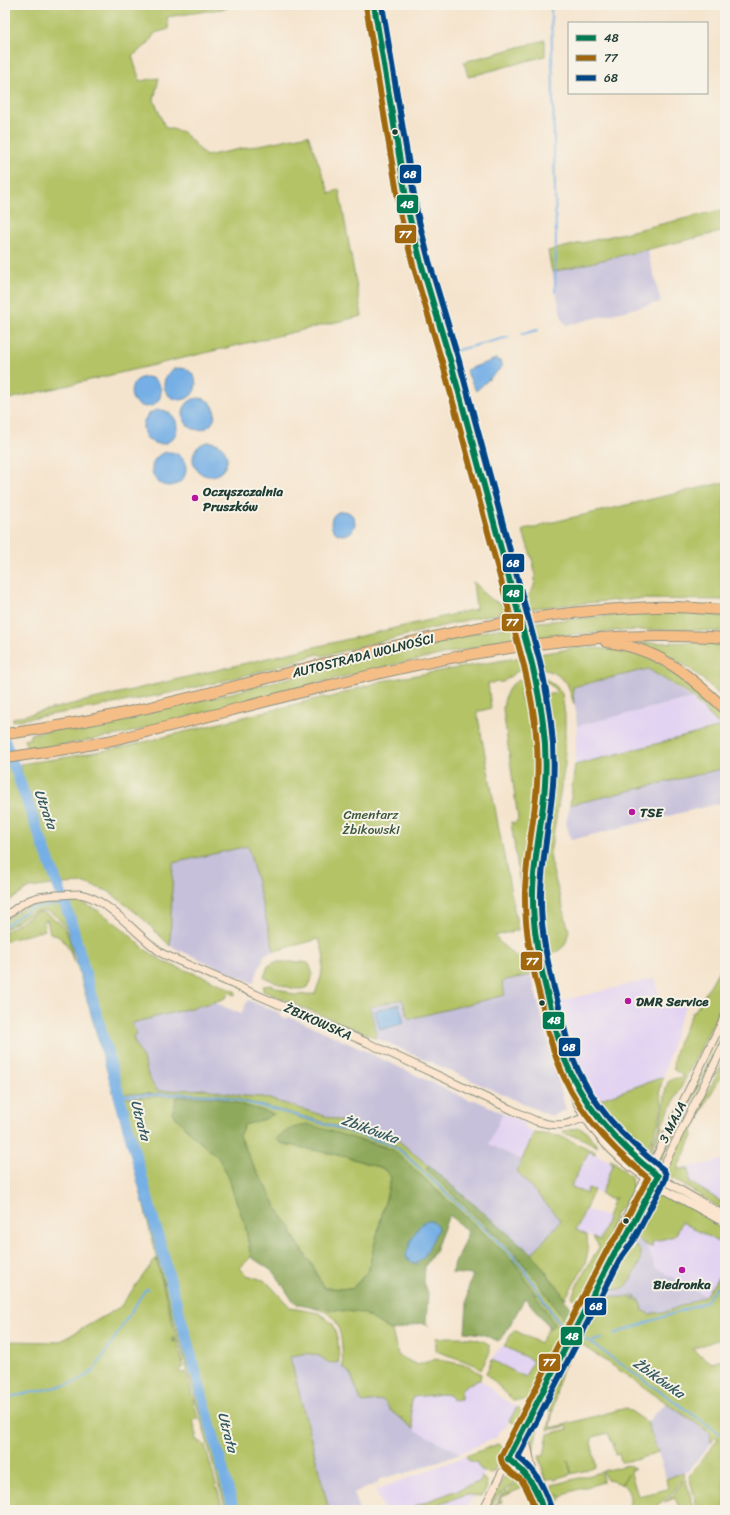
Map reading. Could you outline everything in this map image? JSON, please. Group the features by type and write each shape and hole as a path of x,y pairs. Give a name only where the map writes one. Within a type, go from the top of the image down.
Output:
{"highway":[{"name":"AUTOSTRADA WOLNOŚCI","path":"10,733 52,727 138,710 450,633 499,624 589,612 656,607 725,610"},
{"name":"AUTOSTRADA WOLNOŚCI","path":"5,758 108,741 378,673 469,654 547,642 580,639 636,636 708,636 725,638"},
{"path":"580,639 621,645 655,655 680,670 698,684 725,709"}],"main road":[{"path":"374,5 409,215 421,263 451,363 537,685 542,711 546,760 545,783 535,861 533,892 534,910 542,975 564,1056 582,1093 594,1113 623,1148 658,1176 725,1216"},
{"name":"ŻBIKOWSKA","path":"5,917 28,900 51,896 80,894 103,904 117,914 150,945 163,954 368,1043 536,1121 557,1126 566,1125 594,1113"},
{"name":"3 MAJA","path":"615,1252 621,1228 725,1016"},
{"name":"3 MAJA","path":"482,1510 615,1252 626,1237 654,1184 725,1043"},
{"path":"564,1056 563,1063 567,1079 584,1117 594,1131 614,1153 654,1184 725,1223"},
{"path":"522,1431 543,1510"},
{"path":"514,1447 524,1452 529,1457"},
{"path":"508,1460 527,1474 537,1489"}],"shaded area":[{"path":"647,249 661,302 567,325 562,320 552,272"},
{"path":"648,669 692,698 577,726 573,688"},
{"path":"692,698 721,727 575,765 577,726"},
{"path":"725,768 725,802 571,840 566,823 570,805"},
{"path":"248,846 274,951 265,954 253,983 170,946 173,863"},
{"path":"531,975 566,1110 551,1116 377,1038 369,1008 402,999 409,1019 505,995 502,983 506,980"},
{"path":"655,978 661,1005 690,998 678,1024 663,1077 595,1101 585,1080 583,1079 582,1072 579,1071 568,1048 572,1047 561,1001"},
{"path":"248,1000 280,1013 281,1017 283,1018 286,1019 289,1017 316,1028 469,1100 475,1100 503,1113 489,1144 521,1160 517,1171 561,1221 532,1254 399,1141 370,1130 263,1097 243,1096 206,1089 158,1091 148,1076 144,1061 135,1046 133,1036 137,1035 132,1023 214,1002 241,1014"},
{"path":"503,1113 524,1123 524,1126 527,1129 534,1133 521,1160 489,1144"},
{"path":"589,1151 613,1163 600,1194 589,1188 586,1194 571,1187"},
{"path":"725,1159 725,1204 690,1182 689,1169 684,1169 684,1167 702,1165"},
{"path":"655,1205 725,1229 725,1268 705,1296 656,1268 645,1244 638,1239"},
{"path":"585,1209 609,1218 600,1240 576,1230"},
{"path":"638,1239 645,1244 656,1268 705,1296 663,1313 652,1313 651,1315 606,1301"},
{"path":"504,1346 533,1361 525,1377 492,1360 499,1348"},
{"path":"302,1354 318,1355 328,1363 333,1364 339,1362 351,1375 361,1401 383,1400 391,1411 415,1430 460,1453 405,1474 401,1473 378,1480 378,1483 353,1493 359,1510 329,1510 290,1357"},
{"path":"480,1380 502,1399 517,1407 506,1426 499,1432 497,1437 460,1453 414,1430 410,1403 413,1397 443,1394 461,1399 461,1390 475,1381"},
{"path":"666,1403 710,1433 711,1443 689,1470 666,1479 647,1422"},
{"path":"498,1444 466,1510 384,1510 376,1490"}],"green space":[{"path":"5,5 227,5 227,8 167,17 169,29 155,33 147,45 132,56 140,81 159,78 154,100 165,127 183,132 206,156 308,135 330,194 339,189 362,316 5,400"},
{"path":"545,40 545,56 468,77 464,62"},
{"path":"725,209 725,231 552,272 548,251"},
{"path":"725,482 725,600 629,599 525,609 479,617 323,656 318,654 281,666 167,694 13,721 13,718 476,609 473,582 478,585 483,593 501,604 517,602 526,597 532,590 535,582 533,563 522,531 527,528 536,528 545,524"},
{"path":"641,613 690,613 725,616 725,632 682,629 614,631 557,636 478,647 313,684 124,734 35,750 33,747 27,747 24,740 31,738 30,734 212,698 396,650 486,631 539,622"},
{"path":"700,642 725,645 725,701 686,666 663,652 639,643"},
{"name":"Cmentarz Żbikowski","path":"580,647 630,651 658,661 678,674 725,716 725,768 570,805 575,765 721,727 690,695 648,669 573,687 574,704 567,683 556,674 541,668 527,668 516,672 503,682 488,683 491,708 477,712 518,930 495,936 523,963 531,975 506,980 502,983 505,995 409,1019 402,999 370,1007 377,1038 263,991 263,986 272,985 294,995 315,994 321,977 324,956 319,939 274,951 248,846 173,863 170,946 139,915 108,891 84,883 29,888 5,904 5,766 9,766 12,775 22,773 20,764 132,745 324,697 328,698 382,681"},
{"path":"537,676 546,679 557,687 562,694 565,715 565,764 550,854 569,931 565,945 558,951 550,953 543,945 541,940 539,885 550,788 546,695 557,693 549,684 538,682 528,685 520,694 522,701 533,698 537,728 538,757 536,809 527,887 527,903 525,906 523,905 511,822 515,823 518,819 503,709 506,694 512,684 522,679"},
{"path":"60,900 74,942 167,1278 164,1284 169,1286 230,1510 226,1510 163,1282 133,1163 67,929 59,919 51,913 37,911 5,929 5,921 18,911 30,905 44,901"},
{"path":"66,900 82,903 99,911 122,928 146,950 166,963 207,978 236,992 235,995 229,992 226,998 214,1002 132,1023 137,1035 133,1036 136,1044 149,1077 158,1091 206,1089 243,1096 263,1097 370,1130 399,1141 430,1167 426,1169 514,1252 537,1281 568,1325 567,1327 559,1322 514,1255 397,1146 320,1121 218,1094 123,1094 81,944"},
{"path":"40,912 55,919 66,931 69,938 74,963 66,944 60,937 50,933 47,920 43,921 45,930 5,941 5,932 35,913"},
{"path":"725,960 725,1000 649,1154 647,1153 659,1129 668,1082 675,1078 681,1079 682,1075 674,1070 673,1064 679,1041 692,1013 695,1011"},
{"path":"275,962 308,963 312,974 311,981 308,986 303,989 290,988 264,977 268,966"},
{"path":"725,1029 725,1035 661,1161 659,1160"},
{"path":"725,1060 725,1071 707,1100 692,1131 693,1136 677,1169 689,1168 690,1182 725,1204 725,1211 672,1178 669,1171 670,1165 668,1164"},
{"path":"663,1077 660,1092 662,1105 654,1135 646,1149 641,1154 636,1155 614,1135 593,1106 595,1101"},
{"path":"199,1095 227,1097 393,1146 400,1150 513,1256 559,1325 566,1330 563,1336 565,1337 533,1401 513,1400 486,1374 492,1360 525,1377 533,1361 504,1346 514,1330 540,1343 548,1329 554,1324 513,1260 393,1150 374,1143 350,1138 280,1143 347,1157 384,1169 391,1178 368,1271 352,1289 324,1288 312,1265 292,1234 292,1227 280,1213 257,1173 239,1136 244,1125 265,1119 177,1097 172,1113 192,1135 218,1157 229,1178 245,1225 251,1257 240,1268 247,1275 266,1281 291,1308 319,1313 333,1324 338,1342 339,1362 330,1363 319,1356 312,1354 300,1354 290,1357 329,1510 237,1510 124,1098"},
{"path":"177,1097 216,1097 274,1114 265,1119 244,1125 239,1136 254,1167 266,1185 277,1209 292,1227 292,1235 312,1265 324,1288 352,1289 368,1271 391,1178 384,1169 347,1157 280,1143 276,1138 290,1129 307,1124 393,1150 513,1260 555,1325 548,1329 548,1325 525,1298 503,1337 498,1341 482,1334 465,1332 468,1289 473,1275 451,1273 468,1232 449,1215 435,1251 425,1266 424,1282 428,1293 426,1323 429,1326 421,1323 392,1331 363,1313 299,1305 292,1300 275,1273 251,1257 245,1225 229,1178 218,1157 192,1135 172,1113"},
{"path":"579,1128 586,1131 598,1147 579,1137 564,1134 563,1131"},
{"path":"534,1133 560,1136 596,1152 594,1154 589,1151 571,1186 586,1194 588,1188 594,1190 576,1230 587,1235 588,1251 585,1264 565,1299 532,1254 561,1221 517,1171"},
{"path":"611,1159 631,1177 633,1191 621,1209 614,1216 615,1217 611,1226 604,1256 581,1301 579,1302 572,1297 578,1283 598,1249 599,1246 593,1237 600,1240 613,1200 617,1198 609,1199 601,1194 613,1163 610,1162"},
{"path":"430,1167 532,1254 552,1281 557,1285 565,1300 575,1312 568,1325 537,1281 514,1252 426,1169"},
{"path":"661,1194 669,1194 725,1225 725,1246 682,1222 675,1236 652,1242 653,1247 648,1246 633,1237 641,1224 645,1225 646,1222 643,1221 650,1205 655,1198"},
{"path":"628,1244 638,1248 641,1256 640,1260 629,1283 620,1289 612,1289 609,1282 610,1278"},
{"path":"156,1258 177,1340 174,1341 174,1338 172,1338 173,1342 177,1341 184,1367 179,1371 182,1373 186,1372 198,1419 193,1420 197,1435 195,1436 196,1440 205,1445 223,1510 5,1510 5,1341 59,1342 120,1307"},
{"path":"725,1268 725,1337 692,1349 712,1363 725,1359 725,1510 698,1510 689,1476 718,1439 715,1437 711,1443 710,1433 577,1341 596,1302 606,1295 631,1297 631,1299 634,1300 635,1297 632,1296 637,1297 636,1299 638,1301 639,1299 643,1308 642,1310 651,1315 652,1313 663,1313 704,1297"},
{"path":"309,1307 363,1313 392,1331 398,1355 417,1365 436,1359 469,1366 481,1374 480,1380 475,1381 461,1390 461,1399 452,1400 450,1395 443,1394 413,1397 410,1404 414,1429 391,1411 383,1400 363,1403 361,1401 351,1375 343,1367 341,1338 334,1318 327,1313"},
{"path":"461,1337 486,1342 489,1346 490,1352 481,1370 473,1364 436,1351 436,1338"},
{"path":"570,1351 572,1352 560,1375 550,1425 552,1428 626,1408 647,1422 658,1452 635,1460 621,1462 619,1454 615,1455 614,1443 612,1443 608,1433 593,1437 591,1442 596,1465 594,1468 572,1474 568,1460 571,1474 545,1480 539,1456 544,1456 548,1434 568,1429 567,1426 548,1430 552,1411 548,1410 552,1388 555,1386 555,1382"},
{"path":"517,1407 521,1413 515,1424 509,1421"},
{"path":"542,1407 533,1452 531,1440 533,1429"},
{"path":"498,1444 502,1447 504,1453 494,1471 490,1473 482,1470 477,1463 468,1460 466,1456"},
{"path":"628,1465 635,1469 630,1470 638,1496 668,1489 666,1479 683,1472 684,1476 674,1491 652,1510 628,1509 630,1495 625,1486 606,1479 603,1471"},
{"path":"514,1472 524,1475 497,1497 489,1510 487,1510 504,1477"},
{"path":"602,1472 603,1482 566,1493 563,1497 557,1494 562,1498 555,1507 551,1492 553,1489 552,1485"},
{"path":"482,1477 486,1481 487,1486 485,1492 481,1496 467,1494 430,1507 429,1505 426,1506 426,1508 418,1508 415,1506 479,1482"},
{"path":"523,1478 530,1489 526,1486 500,1498 502,1502 496,1504 498,1510 492,1510 500,1497"},
{"path":"685,1478 693,1504 691,1510 680,1510 675,1498 664,1502 674,1494"}],"water":[{"path":"496,359 500,361 502,366 476,391 466,370"},
{"path":"177,368 183,368 193,375 196,384 195,390 189,397 183,400 177,400 167,393 164,387 164,381 171,371"},
{"path":"146,377 157,381 161,392 157,403 146,407 135,403 131,392 135,381"},
{"path":"196,398 202,398 211,402 215,414 211,426 202,430 196,430 187,426 183,417 183,411 187,402"},
{"path":"163,410 172,415 176,420 176,434 172,439 167,443 157,444 153,443 144,434 143,424 144,420 153,411"},
{"path":"210,442 216,443 222,447 226,453 226,465 222,471 216,475 210,476 204,475 198,471 194,465 193,459 194,453 198,447 204,443"},
{"path":"169,452 181,457 186,469 181,481 169,486 157,481 152,469 157,457"},
{"path":"343,511 352,514 355,523 352,532 343,535 334,532 331,523 334,514"},
{"path":"399,1004 404,1023 380,1030 375,1011"},
{"path":"427,1220 434,1222 438,1229 424,1257 416,1264 407,1259 406,1255 416,1231"}],"waterway":[{"path":"551,5 556,235 555,292"},
{"path":"522,334 538,330"},
{"path":"454,351 509,337"},
{"name":"Utrata","path":"5,742 70,918 234,1510"},
{"path":"5,926 30,908 64,904"},
{"name":"Żbikówka","path":"119,1096 180,1094 217,1095 299,1116 390,1144 401,1151 513,1256 525,1270 554,1316 564,1326"},
{"path":"614,1334 706,1302 725,1275"},
{"path":"5,1398 66,1385 91,1373 145,1290 148,1289"},
{"name":"Żbikówka","path":"581,1336 725,1437"},
{"path":"591,1342 603,1338"}],"transit line":[{"name":"48","path":"374,5 409,215 421,263 451,363 532,664 541,708 545,738 546,769 534,878 533,906 537,949 558,1039 573,1077 592,1110 629,1152 658,1176 626,1237 615,1252 508,1459 526,1475 534,1487 543,1510"},
{"name":"68","path":"382,5 417,213 429,261 459,361 540,662 546,692 553,738 554,769 552,798 543,866 541,907 545,949 551,976 570,1050 579,1073 588,1090 598,1105 622,1133 664,1170 666,1175 665,1180 633,1241 622,1256 518,1457 535,1473 551,1508"},
{"name":"77","path":"366,6 401,217 413,265 443,365 524,666 533,709 537,738 538,768 526,878 525,906 527,935 535,978 552,1047 564,1078 573,1094 594,1125 607,1140 648,1178 619,1233 608,1248 501,1456 502,1464 524,1484 530,1495 535,1510"}],"place":[{"name":"Oczyszczalnia Pruszków","path":"195,498"},
{"name":"TSE","path":"632,812"},
{"name":"DMR Service","path":"628,1001"},
{"name":"Biedronka","path":"682,1270"}]}
